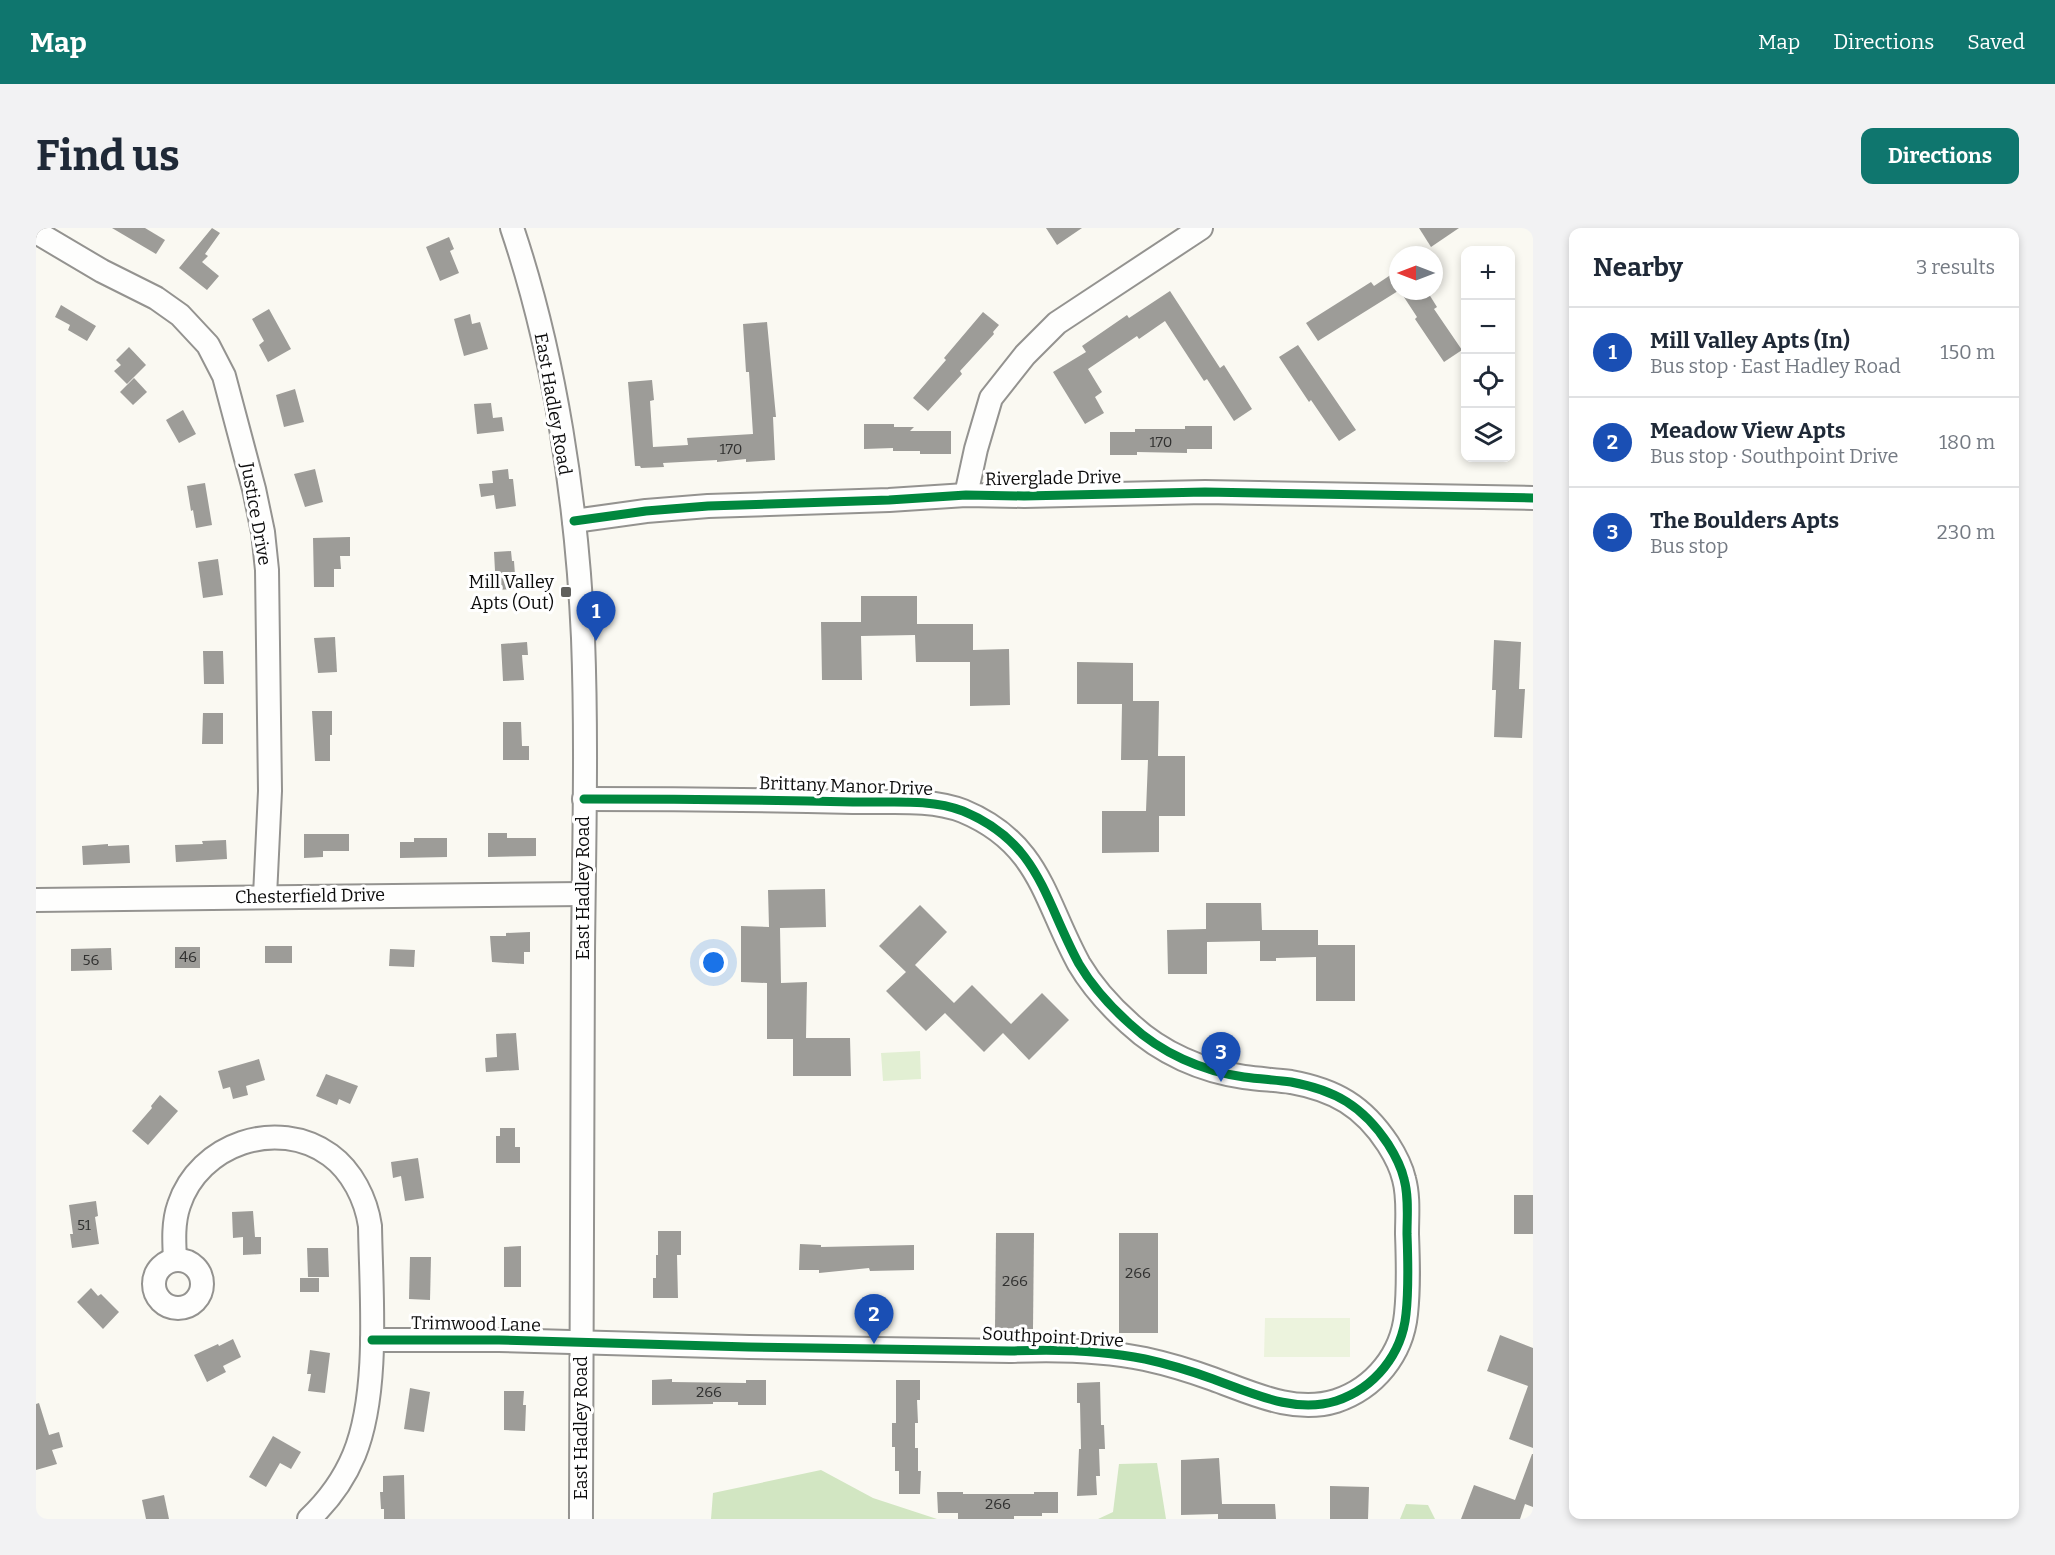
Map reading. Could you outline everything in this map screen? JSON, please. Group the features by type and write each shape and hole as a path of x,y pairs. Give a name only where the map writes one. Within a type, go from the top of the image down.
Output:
{"street":[{"name":"East Hadley Road","path":"512,228 530,287 564,449 574,521 583,639 581,1519"},
{"path":"966,495 991,398 1025,355 1057,323 1201,228"},
{"name":"Justice Drive","path":"36,232 102,271 156,298 180,315 208,345 224,376 255,489 266,558 270,791 265,896"},
{"name":"Riverglade Drive","path":"574,521 691,507 966,495 1205,492 1533,498"},
{"name":"Brittany Manor Drive","path":"584,799 926,804 946,806 964,812 991,826 1009,840 1032,865 1087,977 1141,1033 1183,1059 1207,1069 1243,1077 1293,1083 1331,1093 1351,1104 1369,1119"},
{"name":"Chesterfield Drive","path":"36,900 583,894"},
{"name":"Southpoint Drive","path":"581,1342 1087,1352 1129,1356 1166,1364 1277,1401 1305,1405 1328,1403 1357,1391 1380,1372 1399,1345 1406,1318 1408,1209 1404,1178 1396,1157 1369,1119"},
{"path":"175,1259 174,1231 178,1205 190,1181 206,1162 224,1149 258,1139 279,1138 311,1146 325,1152 339,1163 356,1186 368,1212 370,1226 372,1340 367,1402 359,1440 343,1477 309,1519"},
{"name":"Trimwood Lane","path":"372,1340 581,1342"}],"green space":[{"path":"920,1051 921,1079 883,1081 881,1053"},
{"path":"1265,1318 1350,1318 1350,1357 1264,1357"},
{"path":"1157,1463 1166,1519 1098,1519 1113,1512 1119,1464"},
{"path":"821,1470 873,1498 937,1519 711,1519 713,1493"},
{"path":"1406,1504 1428,1505 1435,1519 1400,1519"}],"building":[{"path":"112,228 145,228 165,240 156,254"},
{"path":"212,228 220,233 205,254 208,256 202,262 219,276 207,290 179,268"},
{"path":"1046,228 1082,228 1057,245"},
{"path":"1419,228 1459,228 1432,246"},
{"path":"449,237 454,249 450,251 459,273 440,281 426,247"},
{"path":"1389,276 1389,297 1318,341 1306,323 1371,282 1374,286"},
{"path":"1170,291 1220,368 1224,365 1252,409 1234,421 1207,379 1204,381 1165,321 1139,339 1137,336 1088,369 1102,392 1095,397 1104,413 1085,424 1053,372 1086,352 1082,346 1127,315 1129,318"},
{"path":"1406,300 1433,300 1437,307 1434,309 1461,351 1444,362 1415,319 1417,317"},
{"path":"61,305 96,326 87,341 68,330 70,325 55,317"},
{"path":"269,309 291,349 268,362 259,345 264,341 252,319"},
{"path":"983,312 999,325 993,332 994,334 928,411 913,398"},
{"path":"470,314 472,324 480,322 488,349 464,356 454,319"},
{"path":"767,322 776,417 773,417 775,460 746,462 746,459 717,462 717,460 663,463 664,467 635,466 628,382 652,380 654,400 650,401 653,447 688,445 687,438 753,434 743,324"},
{"path":"1298,345 1356,430 1339,441 1279,357"},
{"path":"129,347 146,365 127,384 114,371 121,365 116,360"},
{"path":"134,378 147,392 133,405 120,392"},
{"path":"295,389 304,422 284,427 276,395"},
{"path":"491,403 493,418 502,417 504,431 477,434 474,404"},
{"path":"183,410 196,434 179,443 166,420"},
{"path":"864,424 914,427 910,431 951,431 951,454 920,454 920,451 893,451 893,448 864,449"},
{"path":"1185,426 1212,426 1212,449 1187,449 1187,453 1137,452 1137,455 1110,455 1110,432 1135,432 1135,429 1185,429"},
{"path":"315,469 323,502 305,507 294,474"},
{"path":"508,469 509,479 513,479 516,506 496,509 494,495 481,497 479,484 493,483 492,471"},
{"path":"205,483 212,525 196,528 187,486"},
{"path":"350,537 350,556 340,556 341,569 334,569 334,587 314,587 313,538"},
{"path":"511,551 516,589 496,590 494,552"},
{"path":"218,559 223,595 203,598 198,562"},
{"path":"861,596 917,596 917,624 973,624 973,650 1009,649 1010,705 970,706 970,662 916,662 915,635 861,636 862,680 822,680 821,622 861,622"},
{"path":"335,637 337,672 318,673 314,638"},
{"path":"1494,640 1521,642 1519,689 1525,689 1522,738 1494,737 1496,690 1492,690"},
{"path":"527,642 528,655 522,655 524,680 503,681 501,644"},
{"path":"203,651 223,651 224,684 204,684"},
{"path":"1077,662 1133,663 1133,701 1159,701 1158,756 1185,756 1185,816 1159,816 1159,852 1102,853 1102,811 1146,811 1148,760 1121,760 1122,704 1077,704"},
{"path":"312,711 332,711 330,761 315,761"},
{"path":"203,713 223,713 223,744 202,744"},
{"path":"503,722 521,722 522,746 529,746 529,760 503,760"},
{"path":"488,833 507,833 507,838 536,838 536,856 488,857"},
{"path":"304,834 349,834 349,851 323,851 323,857 304,858"},
{"path":"414,838 447,838 447,857 400,858 400,842 414,842"},
{"path":"226,840 227,859 176,862 175,845"},
{"path":"108,844 108,846 129,845 130,863 83,865 82,846"},
{"path":"825,889 826,927 780,928 781,983 807,982 806,1038 850,1038 851,1076 793,1076 793,1039 767,1039 767,983 741,982 741,926 769,927 768,890"},
{"path":"1206,903 1261,903 1262,930 1318,930 1318,945 1355,945 1355,1001 1316,1001 1316,957 1276,958 1276,961 1260,961 1260,941 1207,942 1207,974 1168,974 1167,930 1206,929"},
{"path":"920,905 947,932 915,965 954,1003 972,985 1011,1024 1042,993 1069,1020 1029,1060 1003,1033 984,1052 945,1013 926,1031 886,991 906,972 879,946"},
{"path":"530,932 530,952 524,952 524,964 492,962 490,936"},
{"path":"265,946 292,946 292,963 265,963"},
{"path":"175,947 200,947 200,968 175,968"},
{"path":"111,948 112,970 71,971 71,949"},
{"path":"390,949 415,950 414,967 389,966"},
{"path":"516,1033 519,1070 486,1072 485,1058 497,1057 496,1034"},
{"path":"259,1059 265,1080 246,1086 248,1095 233,1099 230,1087 223,1089 218,1071"},
{"path":"326,1074 358,1086 350,1104 339,1099 337,1105 316,1096"},
{"path":"160,1095 178,1111 148,1145 132,1131"},
{"path":"500,1128 515,1128 515,1147 520,1147 520,1163 496,1163 496,1136 500,1136"},
{"path":"418,1158 424,1198 405,1201 401,1176 393,1178 391,1162"},
{"path":"1514,1195 1533,1195 1533,1234 1514,1234"},
{"path":"96,1201 98,1216 95,1217 99,1244 72,1248 70,1234 73,1234 69,1205"},
{"path":"253,1211 255,1237 261,1237 261,1254 243,1255 243,1237 233,1238 232,1212"},
{"path":"658,1231 681,1231 681,1255 677,1255 678,1298 653,1298"},
{"path":"996,1233 1034,1233 1033,1329 995,1329"},
{"path":"1119,1233 1158,1233 1158,1333 1119,1333"},
{"path":"800,1244 821,1245 821,1247 914,1245 914,1270 870,1271 869,1268 819,1273 819,1270 799,1270"},
{"path":"521,1246 521,1287 504,1287 504,1247"},
{"path":"307,1248 328,1248 329,1277 308,1277"},
{"path":"410,1257 431,1257 430,1300 409,1299"},
{"path":"300,1278 319,1278 319,1292 300,1292"},
{"path":"91,1288 98,1296 101,1294 119,1312 103,1329 77,1302"},
{"path":"1500,1335 1533,1348 1533,1448 1509,1439 1528,1386 1487,1371"},
{"path":"233,1339 241,1357 223,1366 226,1372 207,1382 194,1355"},
{"path":"310,1350 330,1353 325,1393 308,1391 311,1374 307,1374"},
{"path":"672,1379 672,1382 746,1383 746,1380 766,1380 766,1405 713,1402 713,1404 652,1405 652,1380"},
{"path":"896,1380 920,1380 920,1400 917,1400 918,1423 915,1423 915,1448 918,1448 918,1471 921,1471 920,1494 899,1494 899,1471 895,1471 895,1447 892,1447 892,1423 896,1423"},
{"path":"1100,1382 1101,1425 1104,1425 1105,1449 1099,1449 1100,1476 1096,1476 1097,1495 1077,1496 1079,1449 1081,1449 1077,1383"},
{"path":"410,1388 430,1392 424,1432 404,1429"},
{"path":"504,1391 524,1391 525,1431 504,1430"},
{"path":"39,1403 49,1435 59,1432 63,1447 52,1450 57,1464 36,1470 36,1404"},
{"path":"273,1436 301,1452 291,1469 280,1463 266,1487 249,1477"},
{"path":"1532,1454 1533,1507 1525,1504 1520,1519 1461,1519 1474,1485 1515,1500"},
{"path":"1219,1458 1222,1504 1275,1504 1276,1519 1218,1519 1218,1514 1181,1515 1181,1460"},
{"path":"404,1475 405,1519 384,1519 380,1492 383,1492 383,1476"},
{"path":"1330,1486 1369,1487 1368,1519 1330,1519"},
{"path":"937,1492 1034,1494 1034,1492 1058,1492 1058,1513 1042,1513 1042,1516 1014,1516 1014,1519 958,1519 958,1513 938,1513"},
{"path":"164,1495 169,1519 146,1519 142,1500"}],"cycle path":[{"path":"574,521 646,511 708,506 966,495 1205,492 1533,498"},
{"path":"372,1340 499,1340 749,1347 1095,1352 1162,1363 1258,1396 1305,1405 1336,1401 1363,1388 1384,1368 1399,1343 1408,1294 1407,1193 1398,1161 1378,1131 1358,1110 1334,1095 1307,1085 1244,1077 1213,1070 1169,1052 1142,1034 1116,1011 1090,980 1079,964 1037,876 1009,839 989,824 950,807 909,802 584,799"}],"place":[{"name":"Mill Valley Apts (Out)","path":"566,592"},
{"name":"Mill Valley Apts (In)","path":"596,641"},
{"name":"The Boulders Apts","path":"1221,1082"},
{"name":"Meadow View Apts","path":"874,1344"}]}
